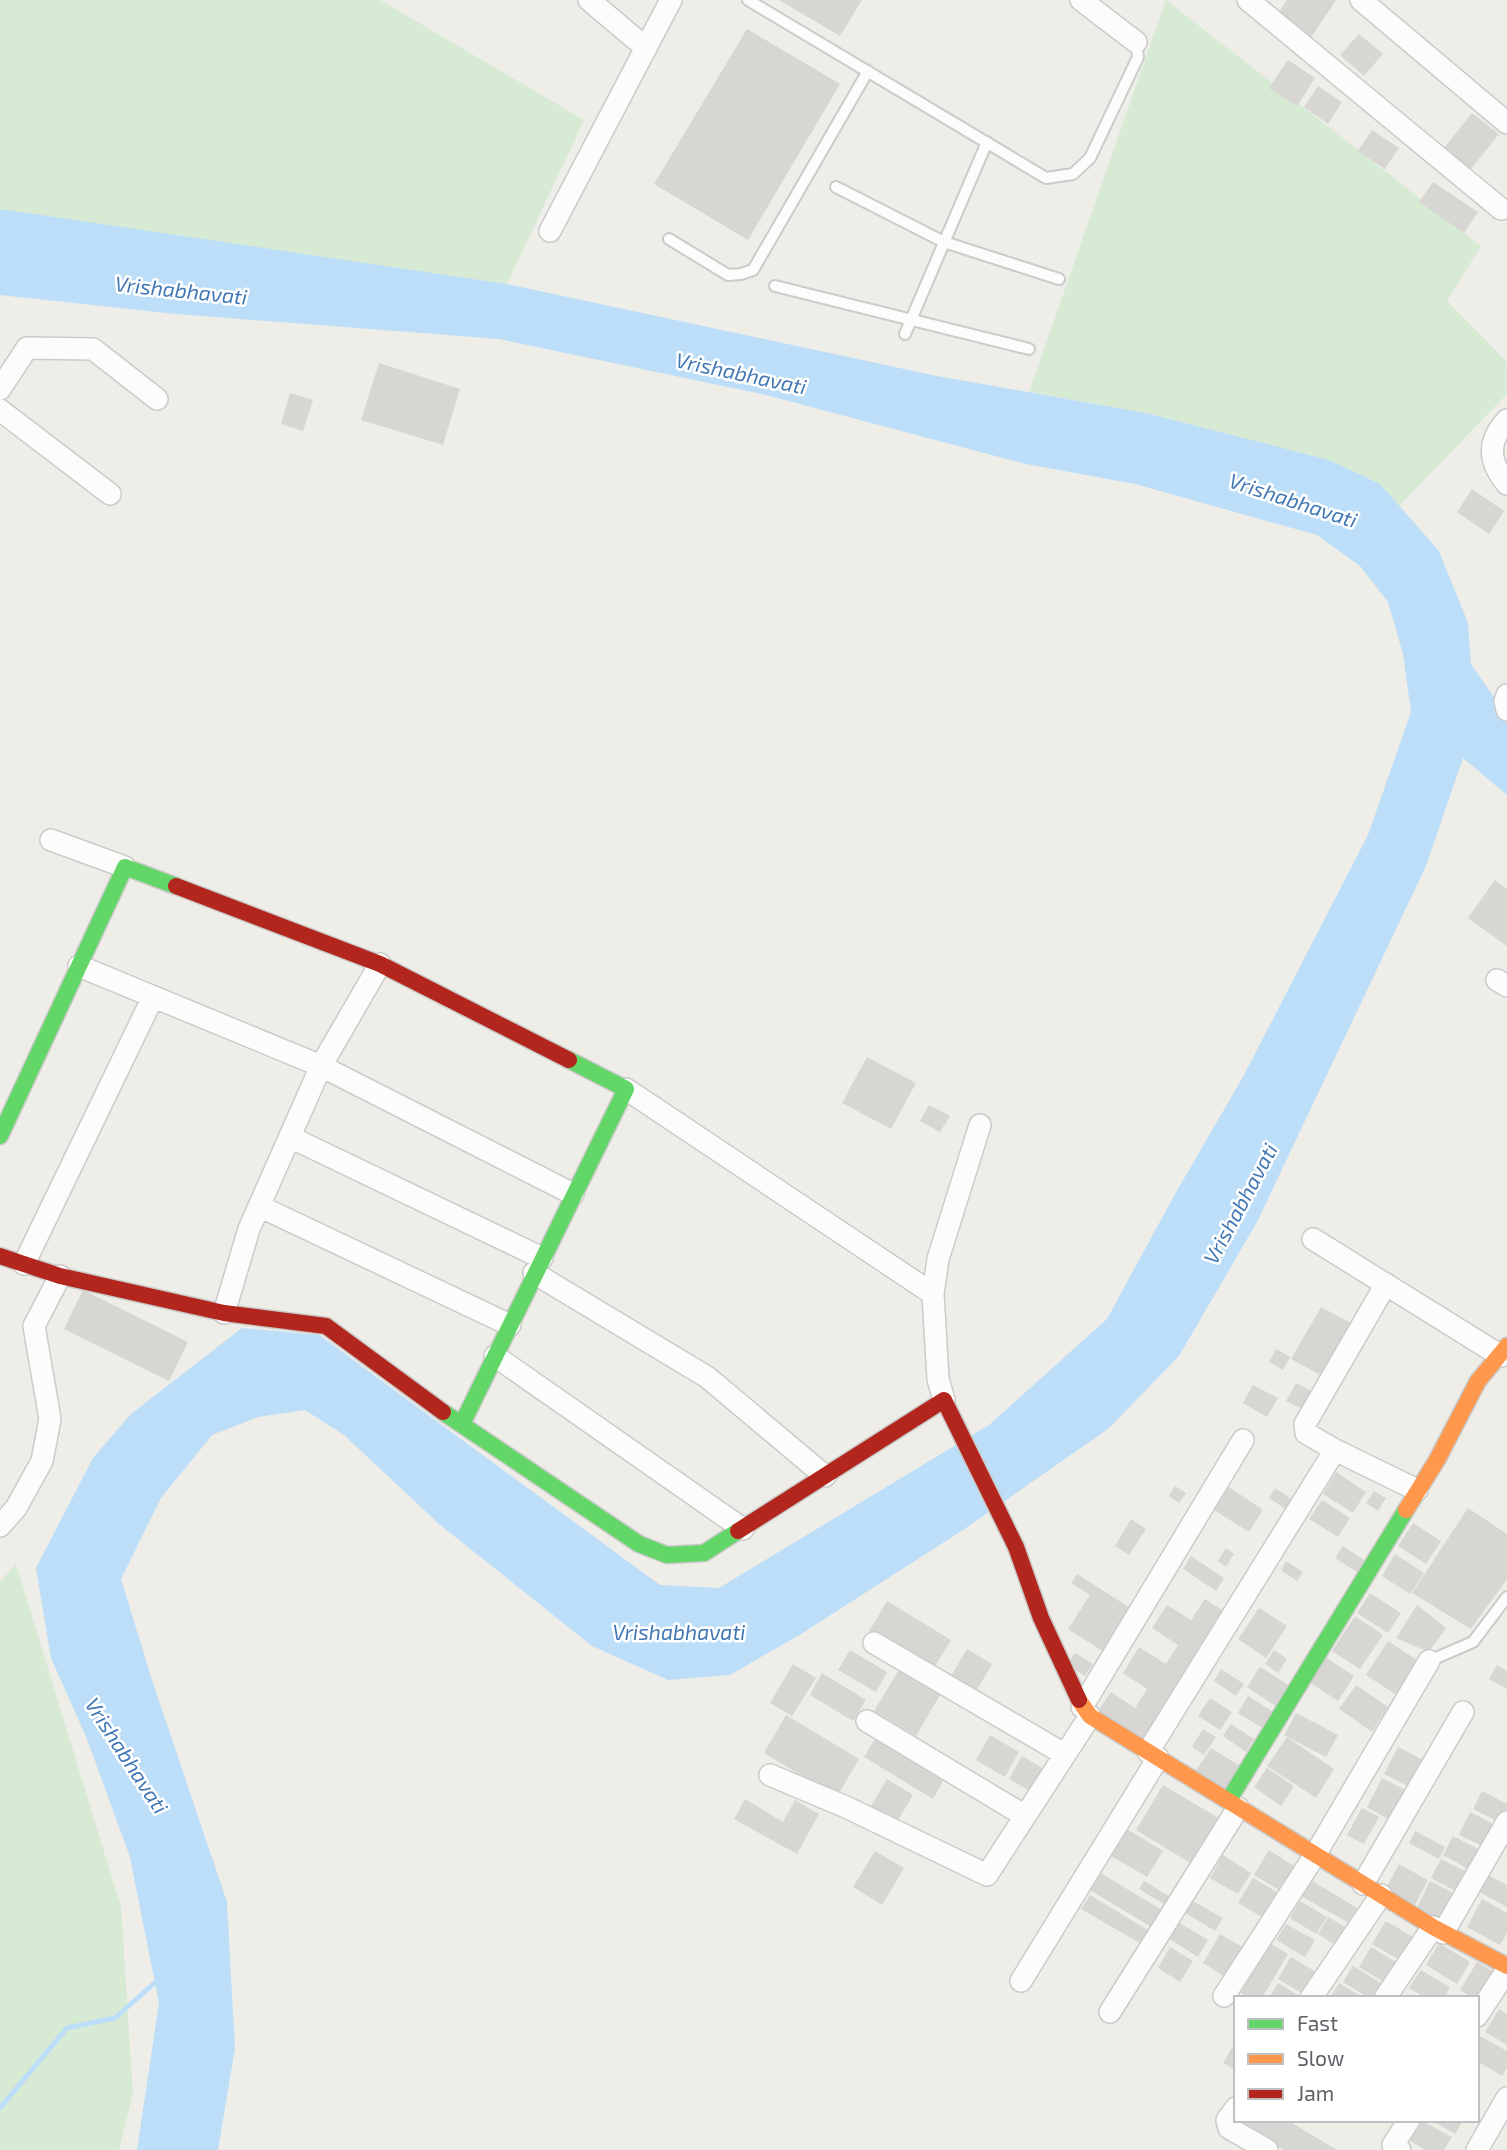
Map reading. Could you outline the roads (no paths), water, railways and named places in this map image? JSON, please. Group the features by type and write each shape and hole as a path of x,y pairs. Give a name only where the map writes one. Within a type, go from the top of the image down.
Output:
{"street":[{"path":"589,0 646,48"},
{"path":"550,231 671,0"},
{"path":"1081,0 1136,42"},
{"path":"1248,0 1501,209"},
{"path":"1361,0 1507,123"},
{"path":"0,389 27,348 93,349 157,399"},
{"path":"0,410 110,494"},
{"path":"1507,420 1497,431 1492,444 1493,457 1507,484"},
{"path":"1507,695 1507,710"},
{"path":"51,840 380,964 626,1089 933,1294"},
{"path":"0,1136 125,867"},
{"path":"224,1313 249,1229 289,1137 321,1066 380,964"},
{"path":"79,966 321,1066 573,1194"},
{"path":"24,1264 153,997"},
{"path":"462,1424 626,1089"},
{"path":"980,1125 938,1259 933,1294 938,1379 946,1405 1016,1547 1041,1618 1086,1711 1372,1890 1507,1968 1479,2013"},
{"path":"289,1137 538,1266 707,1377 825,1476"},
{"path":"259,1206 510,1325"},
{"path":"1110,2012 1417,1490 1478,1381 1504,1351 1313,1239"},
{"path":"0,1256 60,1276 224,1313 326,1326 462,1424 639,1544 667,1555 705,1553 825,1476 946,1405"},
{"path":"0,1526 8,1503 42,1461 50,1419 34,1326 60,1276"},
{"path":"1386,1284 1305,1424 1306,1433 1311,1438 1417,1490"},
{"path":"495,1356 743,1529"},
{"path":"770,1775 846,1807 987,1875 1064,1754 1086,1711 1243,1440"},
{"path":"1021,1981 1335,1450"},
{"path":"874,1643 1064,1754"},
{"path":"1224,1996 1315,1855 1429,1661"},
{"path":"1312,1996 1372,1890 1463,1712"},
{"path":"867,1721 1025,1816"},
{"path":"1387,1996 1438,1930 1507,1822"},
{"path":"1487,2147 1507,2098"},
{"path":"1234,2111 1227,2120 1229,2128 1267,2150"},
{"path":"1400,2150 1393,2146 1408,2122"}],"lane":[{"path":"748,0 1046,178 1073,174 1090,158 1138,57 1136,42"},
{"path":"669,239 728,275 754,270 868,71"},
{"path":"905,334 987,142"},
{"path":"836,187 944,242 1059,279"},
{"path":"775,286 1029,349"},
{"path":"1429,1661 1474,1642 1507,1597"}],"water":[{"name":"Vrishabhavati","path":"0,209 507,284 937,376 1146,413 1329,460 1380,484 1439,551 1468,623 1471,664 1507,716 1507,795 1463,758 1426,866 1257,1222 1179,1356 1108,1429 963,1530 801,1634 730,1675 668,1680 592,1646 439,1524 344,1435 305,1410 258,1417 212,1435 161,1498 121,1579 227,1902 235,2048 218,2150 137,2150 159,2003 130,1857 87,1739 51,1658 36,1568 93,1458 131,1414 242,1328 319,1335 660,1585 719,1588 989,1425 1107,1319 1243,1077 1368,835 1411,712 1403,654 1388,602 1360,566 1317,535 1135,484 1026,464 766,395 499,339 176,314 0,295"}],"waterway":[{"path":"0,2108 67,2028 115,2018 160,1978"}]}
